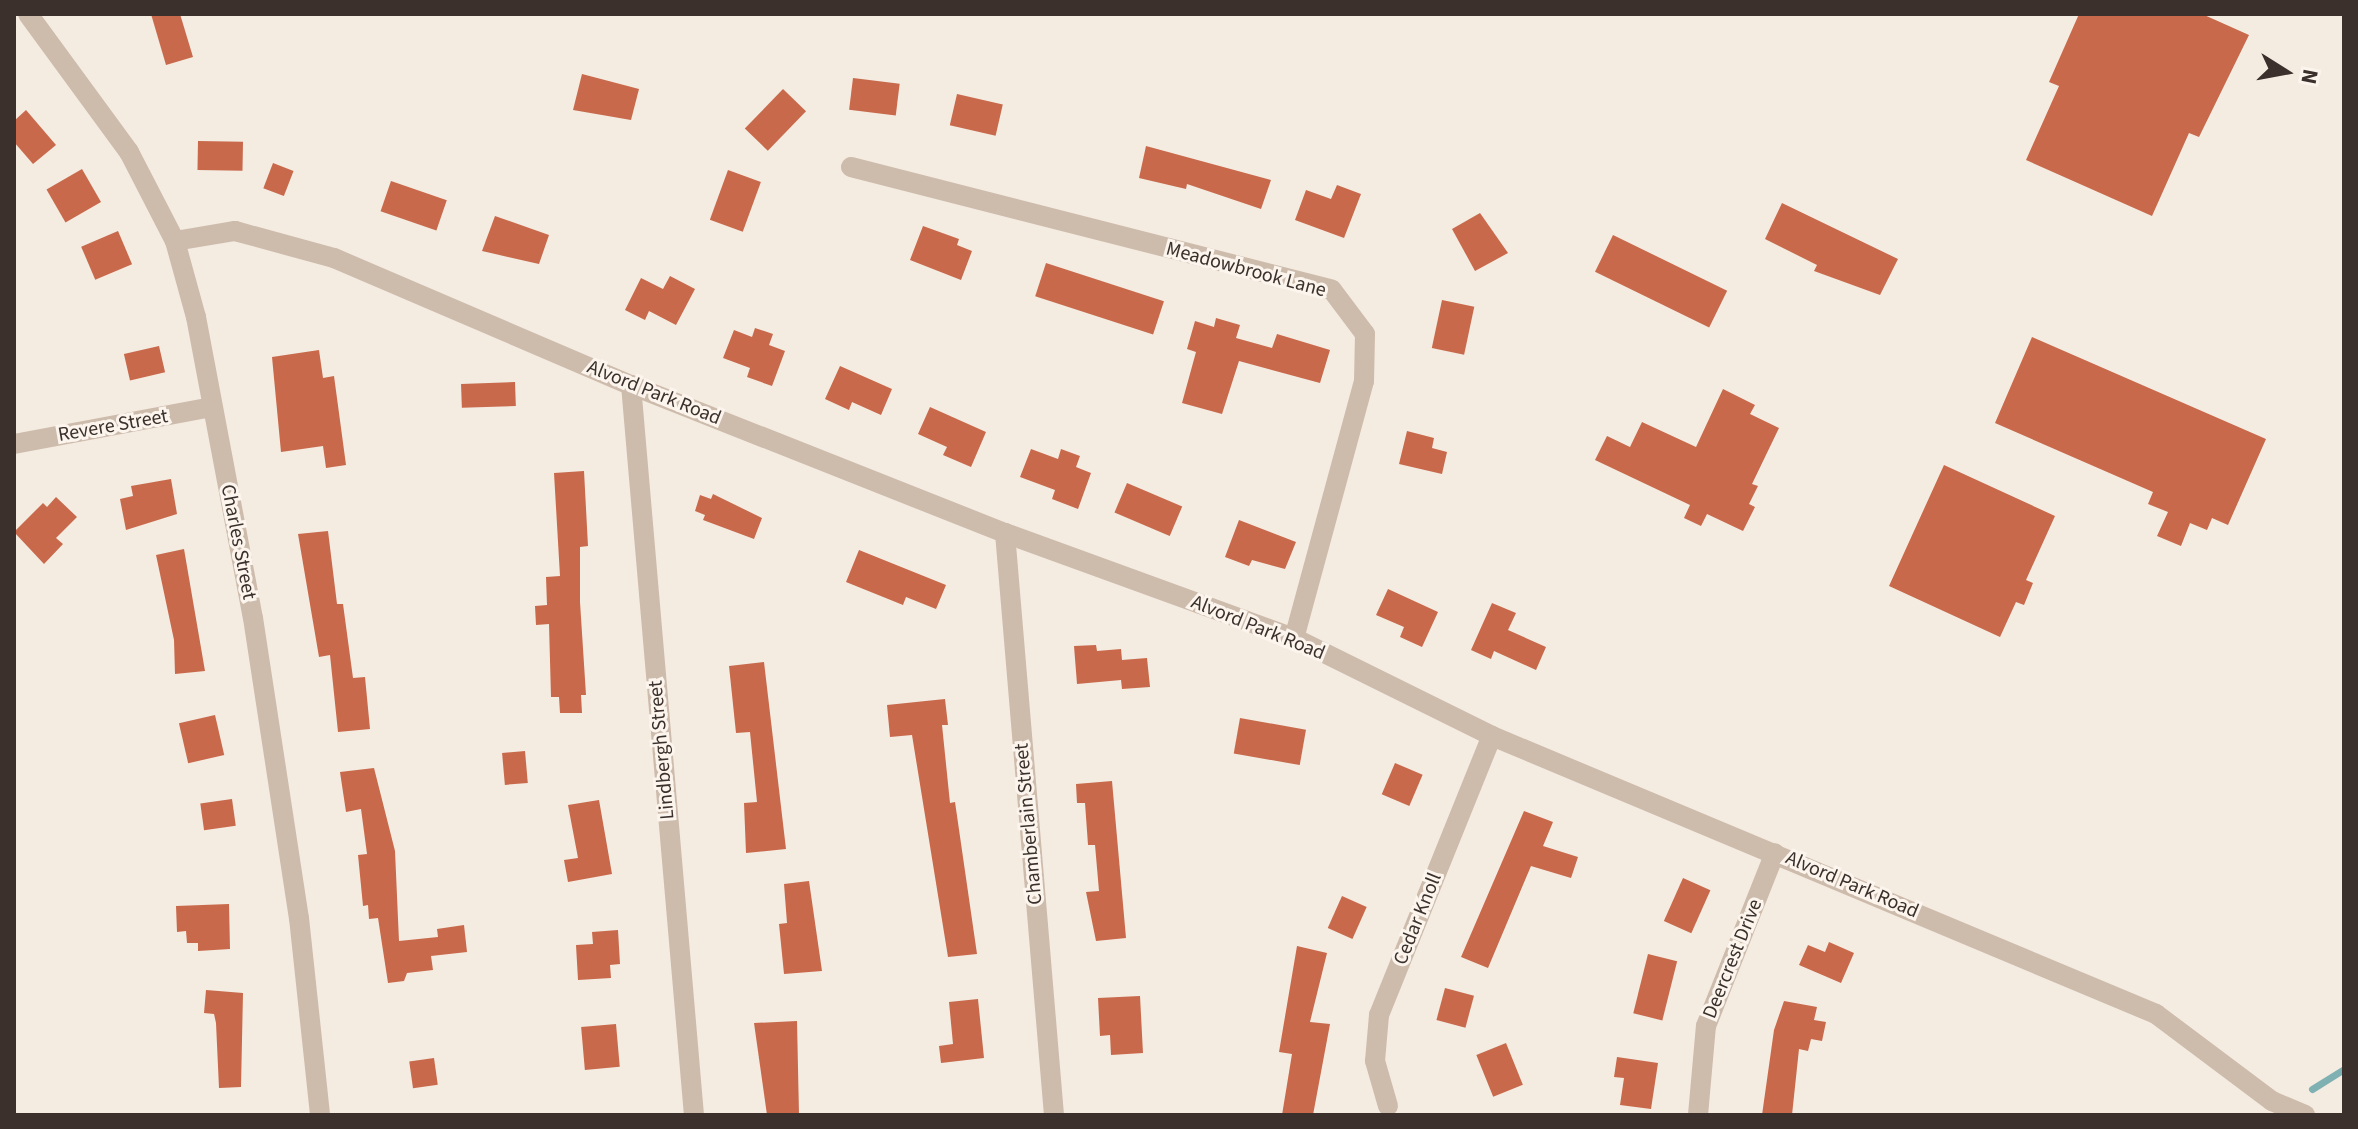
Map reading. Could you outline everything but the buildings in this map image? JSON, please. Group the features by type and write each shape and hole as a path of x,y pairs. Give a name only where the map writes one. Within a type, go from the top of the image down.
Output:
{"street":[{"name":"Charles Street","path":"28,14 129,152 175,241 196,317 253,618 299,918 320,1115"},
{"name":"Meadowbrook Lane","path":"851,167 1332,290 1365,334 1364,381 1294,638"},
{"name":"Alvord Park Road","path":"175,241 235,231 334,258 631,385 1005,533 1294,638 1492,736 2156,1014 2272,1101 2305,1115"},
{"name":"Lindbergh Street","path":"631,385 694,1115"},
{"name":"Revere Street","path":"14,444 211,407"},
{"name":"Chamberlain Street","path":"1005,533 1054,1115"},
{"name":"Cedar Knoll","path":"1388,1106 1375,1061 1379,1015 1492,736"},
{"name":"Deercrest Drive","path":"1698,1115 1706,1026 1775,853"}],"waterway":[{"path":"2312,1089 2344,1069"}]}
